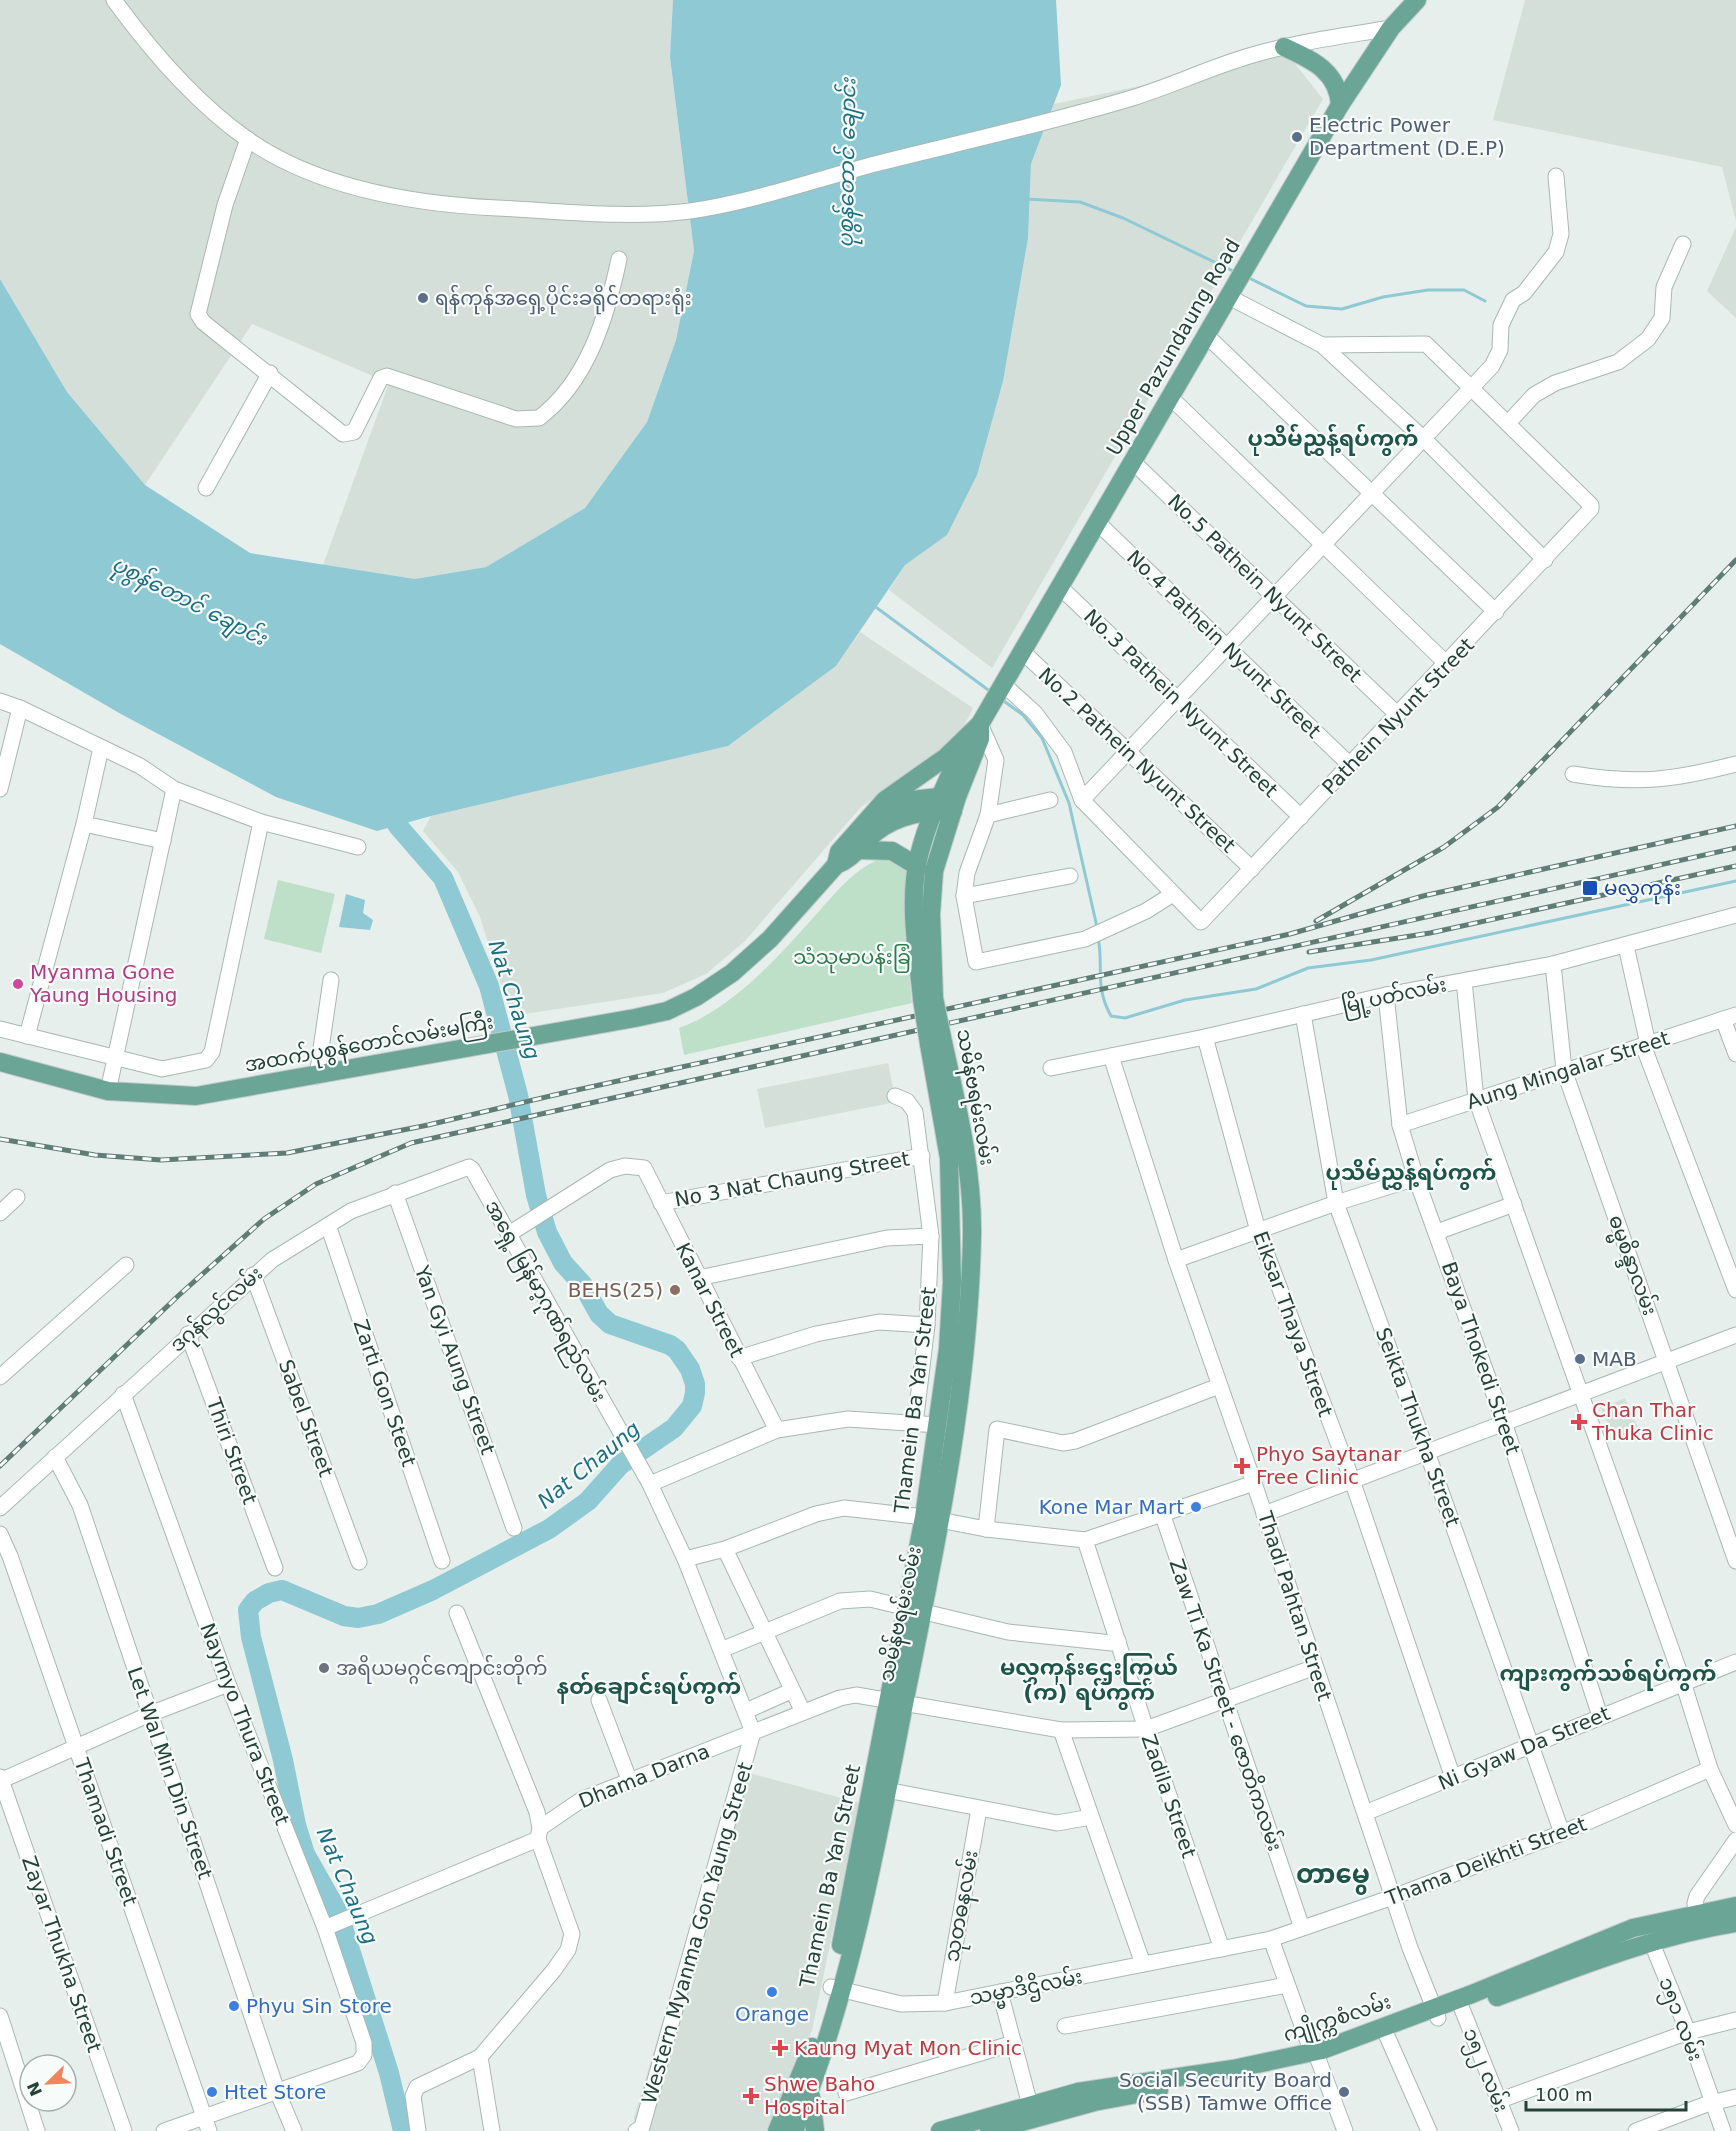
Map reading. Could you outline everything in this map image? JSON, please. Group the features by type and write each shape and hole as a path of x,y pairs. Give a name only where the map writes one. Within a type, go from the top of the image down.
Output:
{"main road":[{"name":"Upper Pazundaung Road","path":"980,724 1340,105 1391,28 1417,0"},
{"path":"1284,47 1325,69 1337,86 1340,105"},
{"path":"870,818 885,800 946,757 980,724"},
{"path":"922,915 917,866 946,804 981,740 980,724"},
{"path":"946,804 966,738"},
{"name":"အထက်ပုစွန်တောင်လမ်းမကြီး","path":"836,865 839,852 870,818 900,803 946,804"},
{"name":"အထက်ပုစွန်တောင်လမ်းမကြီး","path":"0,1062 108,1092 196,1096 531,1038 667,1011 696,997 732,973 770,939 836,865 849,860 876,832 890,823 946,804"},
{"name":"သမိန်ဗရမ်းလမ်း","path":"794,2131 810,2092 837,1988 880,1789 933,1519 957,1416 972,1233 965,1146 936,1043 928,998 922,915 934,871 946,804"},
{"path":"858,850 892,851 917,866"},
{"name":"Thamein Ba Yan Street","path":"933,1519 938,1425 948,1349 952,1282 949,1158 936,1043"},
{"name":"ကျိုက္ကစံလမ်း","path":"1315,2056 1436,2014 1462,2009 1651,1941 1736,1905"},
{"name":"ကျိုက္ကစံလမ်း","path":"989,2131 1033,2118 1078,2092 1315,2056 1387,2036 1633,1929 1696,1921 1736,1923"},
{"name":"Thamein Ba Yan Street","path":"777,2131 837,1988"},
{"path":"810,2092 815,2131"},
{"name":"ကျိုက္ကစံလမ်း","path":"940,2131 1033,2118"}],"street":[{"path":"114,0 158,56 208,106 248,139 273,154 332,178 420,202 454,206 660,214 727,203 1123,100 1284,47 1391,28"},
{"path":"248,139 225,205 198,314 203,322 270,373 343,434 354,432 381,378 387,376 516,419 539,418 567,391 600,332 619,259"},
{"path":"1082,800 1425,440 1492,366 1500,350 1501,325 1513,300 1524,293 1556,252 1561,234 1556,176"},
{"path":"1322,345 1426,344 1509,422 1534,395 1555,384 1618,362 1648,339 1662,318 1664,287 1683,244"},
{"path":"1229,297 1322,345 1425,440 1545,560"},
{"path":"1207,336 1496,612"},
{"path":"207,488 270,373"},
{"path":"1170,397 1447,664"},
{"name":"Pathein Nyunt Street","path":"1173,894 1201,922 1545,560 1592,507 1509,422"},
{"name":"No.5 Pathein Nyunt Street","path":"1132,461 1398,715"},
{"name":"No.4 Pathein Nyunt Street","path":"1098,523 1350,765"},
{"name":"No.3 Pathein Nyunt Street","path":"1061,588 1301,817"},
{"name":"No.2 Pathein Nyunt Street","path":"1023,652 1252,869"},
{"path":"980,724 996,760 988,814 967,873 964,896 976,962 1085,939 1146,911 1173,894 1082,800 1064,752 1035,713 1003,684"},
{"path":"0,701 20,708 140,766 174,789 261,822 358,847"},
{"path":"0,789 20,708"},
{"path":"27,1036 84,824 101,748"},
{"path":"1573,774 1631,782 1690,776 1736,764"},
{"path":"108,1092 174,789"},
{"path":"988,814 1050,800"},
{"path":"0,1029 162,1069 206,1060 212,1052 261,822"},
{"path":"84,824 164,841"},
{"path":"964,896 1070,876"},
{"name":"မြို့ပတ်လမ်း","path":"1051,1068 1205,1037 1386,995 1553,964 1736,915"},
{"path":"1626,946 1645,1045 1736,1290"},
{"name":"ဓမ္မစိန္ဒာလမ်း","path":"1553,964 1564,1070 1736,1561"},
{"path":"317,1076 331,980"},
{"path":"1464,981 1476,1099 1683,1682 1710,1769 1736,1826"},
{"name":"Baya Thokedi Street","path":"1386,995 1400,1125 1416,1178 1504,1422 1600,1716"},
{"name":"Seikta Thukha Street","path":"1303,1014 1336,1203 1428,1452 1562,1833"},
{"path":"1730,1017 1736,1054"},
{"name":"Aung Mingalar Street","path":"1400,1125 1730,1017"},
{"name":"Eiksar Thaya Street","path":"1205,1037 1258,1231 1352,1480 1453,1778"},
{"name":"Thadi Pahtan Street","path":"1111,1056 1176,1260 1254,1483 1393,1897 1436,2014"},
{"path":"895,1096 907,1101 915,1112 931,1236 927,1325 915,1424"},
{"name":"No 3 Nat Chaung Street","path":"661,1203 922,1156"},
{"name":"Kanar Street","path":"509,1234 610,1170 625,1166 644,1168 777,1430"},
{"name":"ဒဂုန်လွင်လမ်း","path":"0,1508 253,1275 351,1211 469,1167"},
{"name":"အရှေ့ မြန်မာ့ဂုဏ်ရည်လမ်း","path":"469,1167 509,1234 620,1436 650,1484 685,1559 753,1732"},
{"path":"1176,1260 1336,1203 1416,1178"},
{"name":"Yan Gyi Aung Street","path":"395,1193 514,1528"},
{"path":"0,1194 17,1197 0,1213"},
{"path":"1437,1232 1514,1204"},
{"name":"Zarti Gon Steet","path":"328,1225 442,1561"},
{"path":"699,1278 887,1238 931,1236"},
{"path":"0,1377 126,1265"},
{"name":"Sabel Street","path":"253,1275 359,1562"},
{"path":"739,1358 816,1334 879,1322 927,1325"},
{"name":"Thiri Street","path":"188,1334 275,1568"},
{"path":"1264,1514 1736,1335"},
{"path":"986,1529 997,1429 1052,1441 1075,1442 1219,1386"},
{"name":"Naymyo Thura Street","path":"123,1394 228,1684 329,1926 364,2043 364,2055 358,2063 278,2091"},
{"path":"650,1484 777,1430 848,1419 938,1425"},
{"name":"Let Wal Min Din Street","path":"55,1457 80,1504 278,2091 294,2131"},
{"path":"685,1559 725,1549 816,1514 844,1508 933,1519 986,1529 1085,1540 1162,1516 1254,1483"},
{"name":"Zaw Ti Ka Street - ဇောတိကလမ်း","path":"1162,1516 1302,1928"},
{"name":"Thamadi Street","path":"0,1534 10,1556 77,1746 206,2125"},
{"name":"Zadila Street","path":"1085,1540 1146,1729 1222,1949"},
{"path":"725,1549 802,1712"},
{"path":"721,1650 762,1631 840,1601 870,1599 1008,1632 1113,1643 1118,1641"},
{"path":"418,2131 413,2096 417,2087 480,2057 548,1978 571,1942 569,1923 539,1834 537,1812 457,1613"},
{"name":"Ni Gyaw Da Street","path":"1365,1813 1736,1662"},
{"name":"Dhama Darna","path":"329,1926 352,1918 539,1834 580,1800 840,1698 856,1695 1061,1730 1146,1729 1225,1702 1315,1667"},
{"path":"0,1779 150,1714 228,1684"},
{"path":"746,1711 791,1691"},
{"path":"599,1700 630,1782"},
{"path":"1061,1730 1143,1964"},
{"name":"Western Myanma Gon Yaung Street","path":"644,2130 753,1732"},
{"name":"Thama Deikhti Street","path":"1222,1949 1270,1939 1393,1897 1562,1833 1710,1769"},
{"name":"Zayar Thukha Street","path":"0,1779 124,2131"},
{"path":"880,1789 1057,1822 1092,1818"},
{"name":"သုတဓနလမ်း","path":"945,2003 979,1809"},
{"path":"1696,1921 1697,1896 1736,1840"},
{"path":"1270,1939 1345,2131"},
{"name":"၁၅၁ လမ်း","path":"1651,1941 1688,2032 1711,2103 1723,2131"},
{"name":"သမ္မာဒိဌိလမ်း","path":"837,1988 901,2004 945,2003 1222,1949"},
{"path":"1065,2026 1287,1985"},
{"path":"1000,1992 1033,2118"},
{"name":"၁၅၂ လမ်း","path":"1462,2009 1511,2131"},
{"path":"0,2016 37,2131"},
{"path":"1498,2101 1688,2032 1736,2020"},
{"path":"1387,2036 1429,2131"},
{"path":"846,2092 1014,2043"},
{"path":"480,2057 492,2131"},
{"path":"164,2131 206,2125 278,2091"},
{"path":"1636,2131 1711,2103 1736,2097"}],"shaded area":[{"path":"0,0 673,0 670,57 694,251 676,340 647,422 585,508 486,567 415,579 323,565 389,383 252,324 145,485 67,392 0,279"},
{"path":"1525,0 1736,0 1736,221 1722,167 1493,120"},
{"path":"1288,55 1323,99 992,668 889,590 905,565 947,535 1028,238 1031,164 1054,104"},
{"path":"1736,227 1736,318 1707,291"},
{"path":"860,632 973,708 957,740 861,807 745,941 706,974 663,993 511,1016 480,917 458,872 423,831 431,816 728,746 836,666"},
{"path":"888,1063 896,1102 765,1128 757,1089"},
{"path":"1625,1398 1639,1430 1616,1440 1601,1409"},
{"path":"738,1770 860,1803 812,2030 773,2131 635,2131 634,2117"}],"green space":[{"name":"သံသုမာပန်းခြံ","path":"886,857 906,868 906,940 912,1003 684,1055 679,1028 717,1008 752,981 784,950 846,882 864,867"},
{"path":"278,880 335,894 321,953 264,939"}],"water":[{"name":"ပုစွန်တောင် ချောင်း","path":"673,0 1056,0 1061,85 1031,164 1028,238 1003,381 977,475 947,535 905,565 836,666 728,746 431,816 377,831 276,797 121,714 0,644 0,279 67,392 145,485 250,553 415,579 486,567 585,508 647,422 676,340 694,251 670,57"},
{"path":"346,894 365,900 363,913 373,920 370,930 339,927"}],"waterway":[{"path":"1026,199 1080,202 1123,218 1235,272"},
{"path":"1247,277 1306,306 1342,309 1383,297 1428,290 1464,290 1485,301"},
{"path":"873,605 991,692"},
{"path":"1001,699 1023,715 1042,738 1069,803 1097,927"},
{"name":"Nat Chaung","path":"384,804 398,826 443,878 489,986 518,1095 536,1195 547,1232 563,1263 583,1285 599,1314 610,1324 670,1345 677,1350 690,1369 695,1384 692,1406 674,1428 620,1465 588,1501 549,1529 433,1590 378,1614 358,1618 344,1616 282,1590 269,1593 255,1601 248,1610 251,1637 283,1760 296,1825 305,1854 336,1909 344,1931 389,2073 403,2131"},
{"path":"1098,937 1101,985 1106,1005 1111,1016 1125,1018 1185,1000 1256,989 1308,968 1371,960 1736,881"}],"railway":[{"path":"1316,921 1444,847 1498,807 1736,560"},
{"path":"0,1139 95,1155 161,1160 287,1153 428,1125 563,1093 1290,934 1423,896 1736,826"},
{"path":"0,1466 178,1296 264,1219 316,1184 411,1143 1736,848"},
{"path":"1309,952 1430,933 1736,866"}],"place":[{"name":"Electric Power Department (D.E.P)","path":"1297,137"},
{"name":"ရန်ကုန်အရှေ့ပိုင်းခရိုင်တရားရုံး","path":"423,298"},
{"name":"မလွှကုန်း","path":"1590,888"},
{"name":"Myanma Gone Yaung Housing","path":"18,984"},
{"name":"BEHS(25)","path":"675,1290"},
{"name":"MAB","path":"1580,1359"},
{"name":"Chan Thar Thuka Clinic","path":"1579,1422"},
{"name":"Phyo Saytanar Free Clinic","path":"1242,1466"},
{"name":"Kone Mar Mart","path":"1196,1507"},
{"name":"အရိယမဂ္ဂင်ကျောင်းတိုက်","path":"324,1668"},
{"name":"Orange","path":"772,1992"},
{"name":"Phyu Sin Store","path":"234,2006"},
{"name":"Kaung Myat Mon Clinic","path":"780,2048"},
{"name":"Htet Store","path":"212,2092"},
{"name":"Social Security Board (SSB) Tamwe Office","path":"1344,2092"},
{"name":"Shwe Baho Hospital","path":"751,2096"}],"district":[{"name":"ပုသိမ်ညွှန့်ရပ်ကွက်","path":"1333,438"},
{"name":"ပုသိမ်ညွှန့်ရပ်ကွက်","path":"1411,1172"},
{"name":"ကျားကွက်သစ်ရပ်ကွက်","path":"1608,1673"},
{"name":"မလွှကုန်းဌေးကြွယ် (က) ရပ်ကွက်","path":"1089,1680"},
{"name":"နတ်ချောင်းရပ်ကွက်","path":"649,1686"},
{"name":"တာမွေ","path":"1333,1874"}]}
